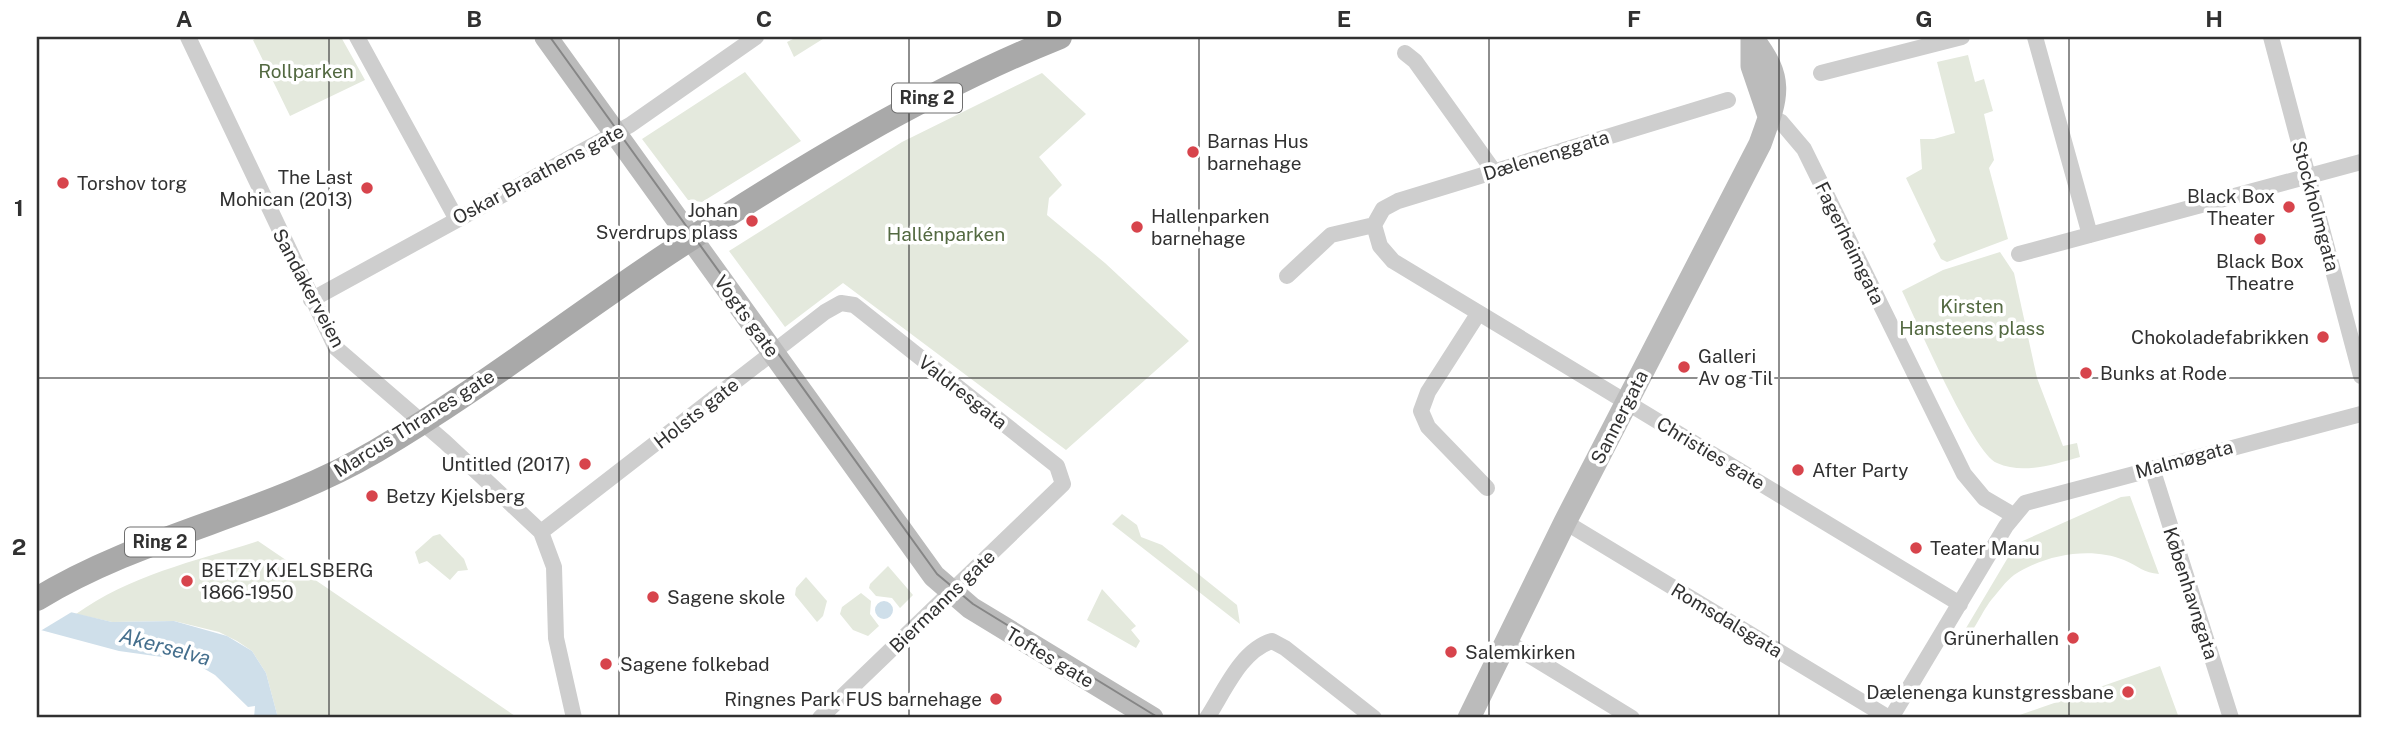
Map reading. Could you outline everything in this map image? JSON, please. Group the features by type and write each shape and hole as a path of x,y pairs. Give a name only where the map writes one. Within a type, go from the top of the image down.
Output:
{"main road":[{"name":"Vogts gate","path":"546,37 922,561 951,593"},
{"name":"Ring 2","path":"692,240 897,115 975,74 1060,37"},
{"path":"1752,37 1769,60 1777,86 1769,116"},
{"name":"Sannergata","path":"1469,718 1565,522 1755,155 1769,116"},
{"name":"Marcus Thranes gate","path":"43,596 150,545 298,491 363,458 422,422 692,240"},
{"name":"Toftes gate","path":"951,593 1152,718"}],"street":[{"name":"Sandakerveien","path":"188,37 336,348 422,422 541,532 554,567 556,638 574,718"},
{"name":"Oskar Braathens gate","path":"311,300 615,133 756,37"},
{"path":"1821,73 1962,37"},
{"path":"2035,37 2090,235"},
{"name":"Stockholmgata","path":"2271,37 2361,376"},
{"path":"365,40 456,218"},
{"path":"1405,53 1415,61 1493,170"},
{"name":"Dælenenggata","path":"1374,225 1378,215 1388,205 1493,170 1728,100"},
{"name":"Fagerheimgata","path":"1769,116 1781,122 1804,149 1964,474 1984,498 2012,515"},
{"path":"2019,254 2361,162"},
{"path":"1287,276 1331,235 1374,225"},
{"name":"Christies gate","path":"1374,225 1385,254 1478,314 1960,604"},
{"name":"Holsts gate","path":"541,532 833,307 841,303 854,305"},
{"name":"Valdresgata","path":"854,305 1057,466 1063,484"},
{"path":"1478,314 1428,392 1421,411 1427,427 1487,488"},
{"name":"Malmøgata","path":"2012,515 2033,499 2361,414"},
{"name":"Københavngata","path":"2152,468 2231,718"},
{"name":"Biermanns gate","path":"820,718 1063,484"},
{"path":"1890,718 2012,515"},
{"name":"Romsdalsgata","path":"1565,522 1890,718"},
{"path":"1209,715 1249,653 1272,641 1285,648 1374,718"},
{"path":"1506,641 1632,718"}],"green space":[{"name":"Rollparken","path":"259,37 341,37 365,80 290,116 253,40"},
{"path":"797,37 826,37 794,57 787,42"},
{"path":"1968,55 1975,82 1984,79 1993,111 1984,114 1994,160 1989,168 2008,239 1947,262 1941,259 1933,244 1936,241 1906,178 1922,169 1920,139 1934,139 1955,133 1937,62"},
{"path":"745,72 801,141 702,202 688,200 642,139"},
{"name":"Hallénparken","path":"1042,73 1086,114 1039,157 1062,185 1049,198 1047,215 1105,263 1189,341 1066,450 843,283 785,327 729,251 902,142"},
{"name":"Kirsten Hansteens plass","path":"2000,252 2014,273 2037,378 2063,446 2077,443 2080,457 2039,467 2017,468 1997,463 1987,454 1960,412 1902,291 1943,270"},
{"path":"2130,496 2159,574 2145,571 2124,560 2097,554 2082,553 2039,562 2008,580 1987,605 1965,640 1953,650 2016,544 2121,497"},
{"path":"1122,514 1137,525 1141,537 1162,545 1237,605 1240,624 1112,524"},
{"path":"440,534 464,559 468,570 458,571 450,580 427,561 419,564 415,552 433,536"},
{"path":"258,541 518,718 278,718 266,673 252,651 237,641 219,632 174,621 112,622 76,614 97,600 141,579"},
{"path":"888,566 913,595 900,608 892,598 876,596 869,588"},
{"path":"806,577 827,601 823,616 817,622 795,595 796,588"},
{"path":"1102,589 1136,626 1131,630 1140,641 1136,648 1087,620"},
{"path":"861,593 871,601 870,614 879,626 868,636 853,630 840,614 842,607"},
{"name":"Dælenenga kunstgressbane","path":"2160,666 2179,718 2011,718"}],"water":[{"path":"884,601 890,604 893,610 890,616 884,619 878,616 875,610 878,604"},
{"name":"Akerselva","path":"37,604 112,622 174,621 227,636 252,651 266,673 278,718 254,718 255,706 248,707 215,675 191,661 119,651 37,629"}],"pier":[{"path":"37,601 75,610 37,633"}],"tram line":[{"path":"550,37 937,574 973,604 1159,718"}],"place":[{"name":"Barnas Hus barnehage","path":"1193,152"},
{"name":"Torshov torg","path":"63,183"},
{"name":"The Last Mohican (2013)","path":"367,188"},
{"name":"Black Box Theater","path":"2289,207"},
{"name":"Johan Sverdrups plass","path":"752,221"},
{"name":"Hallenparken barnehage","path":"1137,227"},
{"name":"Black Box Theatre","path":"2260,239"},
{"name":"Chokoladefabrikken","path":"2323,337"},
{"name":"Galleri Av og Til","path":"1684,367"},
{"name":"Bunks at Rode","path":"2086,373"},
{"name":"Untitled (2017)","path":"585,464"},
{"name":"After Party","path":"1798,470"},
{"name":"Betzy Kjelsberg","path":"372,496"},
{"name":"Teater Manu","path":"1916,548"},
{"name":"BETZY KJELSBERG 1866-1950","path":"187,581"},
{"name":"Sagene skole","path":"653,597"},
{"name":"Grünerhallen","path":"2073,638"},
{"name":"Salemkirken","path":"1451,652"},
{"name":"Sagene folkebad","path":"606,664"},
{"name":"Dælenenga kunstgressbane","path":"2128,692"},
{"name":"Ringnes Park FUS barnehage","path":"996,699"}]}
